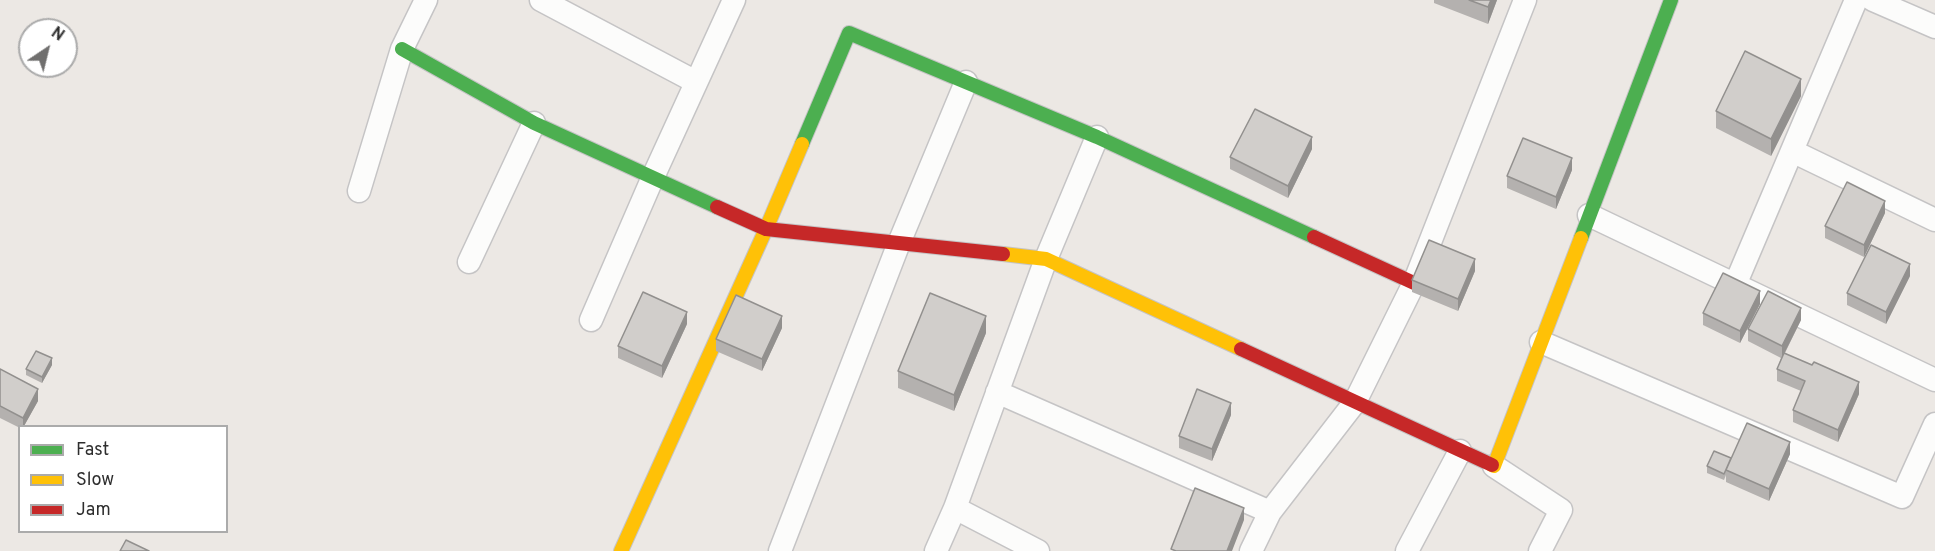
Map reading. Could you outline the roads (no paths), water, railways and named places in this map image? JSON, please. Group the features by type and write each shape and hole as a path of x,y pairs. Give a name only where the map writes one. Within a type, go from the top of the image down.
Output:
{"street":[{"path":"359,191 402,49 426,0"},
{"path":"541,0 696,82"},
{"path":"591,320 652,177 734,0"},
{"path":"1251,551 1270,512 1355,402 1414,283 1525,0"},
{"path":"1494,466 1671,0"},
{"path":"1735,285 1856,0"},
{"path":"1880,1 1935,27"},
{"path":"621,551 766,228 849,33 1097,137 1414,283"},
{"path":"402,49 534,123 766,228 1046,259 1494,466 1561,510 1540,551"},
{"path":"780,551 899,243 966,82"},
{"path":"469,262 534,123"},
{"path":"936,551 955,508 1046,259 1097,137"},
{"path":"1792,151 1935,220"},
{"path":"1589,215 1935,380"},
{"path":"1541,342 1902,497 1935,424"},
{"path":"997,393 1270,512"},
{"path":"1407,551 1460,451"},
{"path":"955,508 1038,551"}]}
